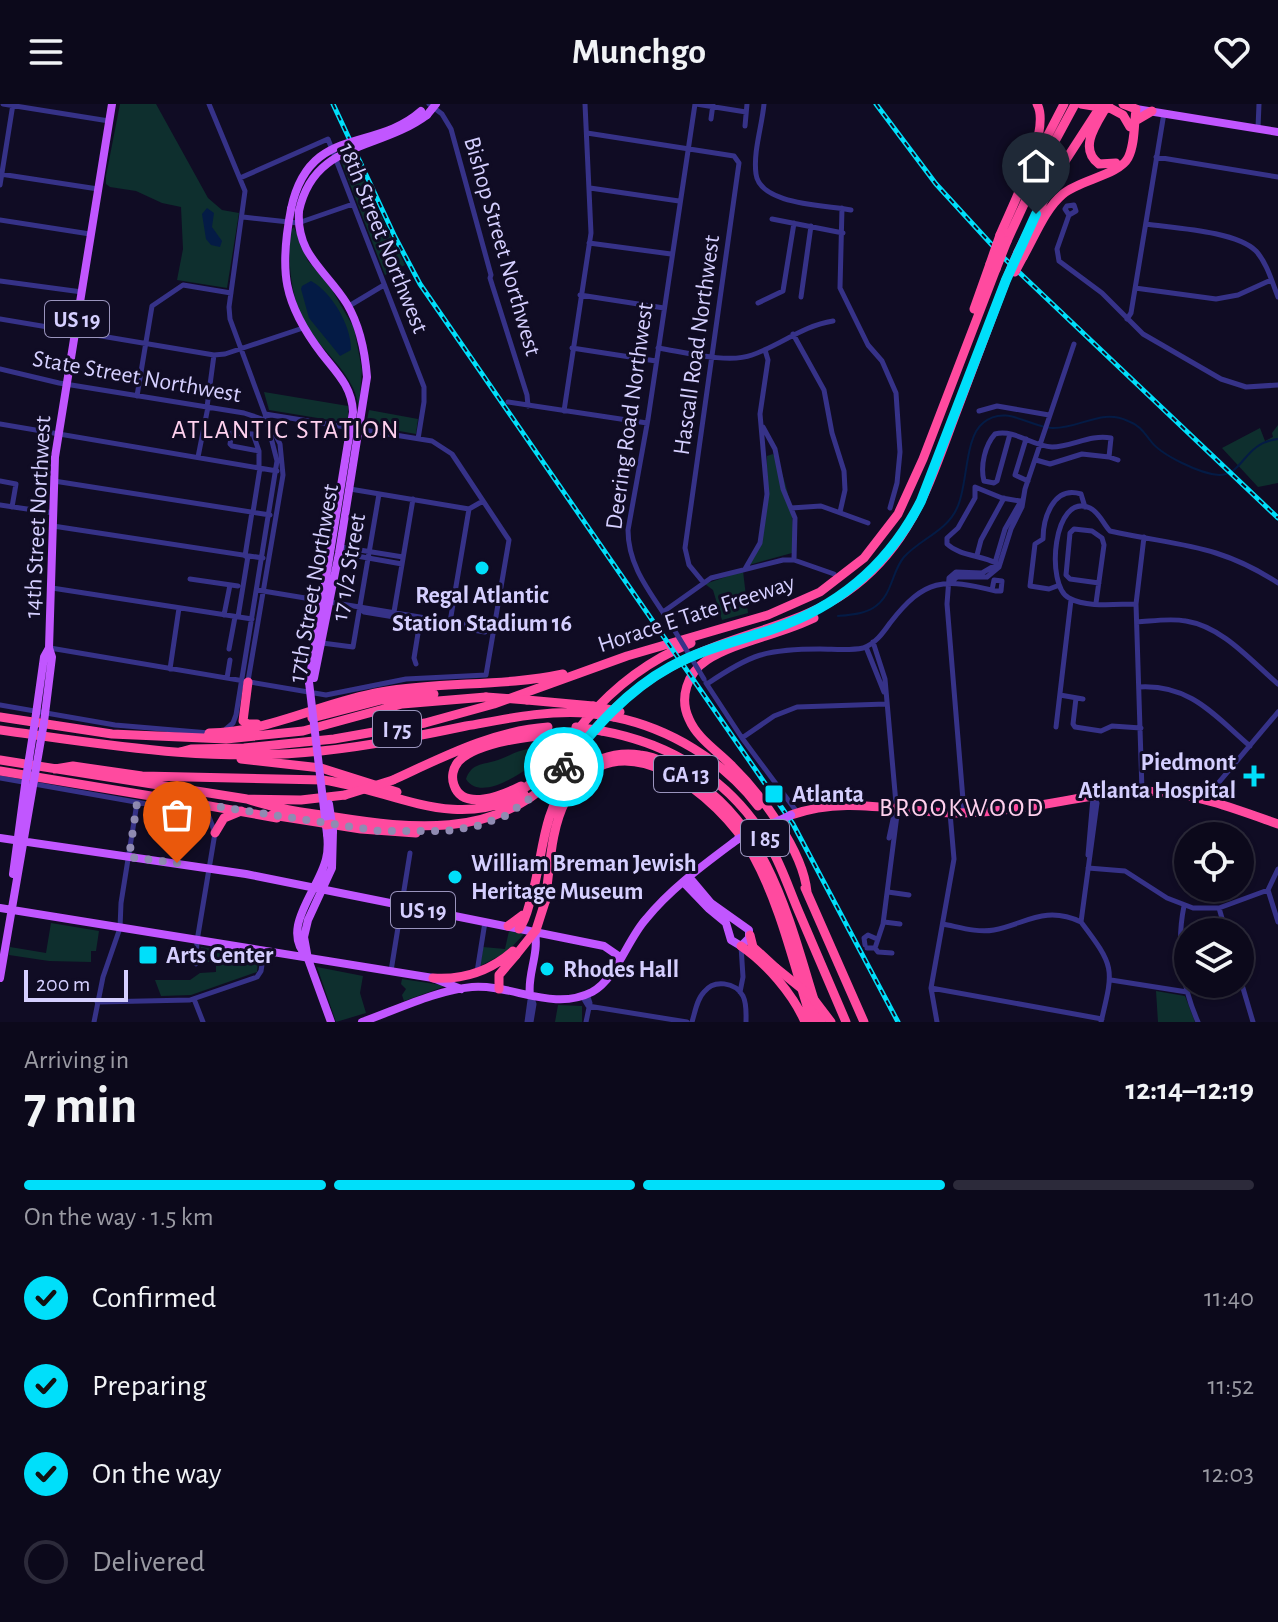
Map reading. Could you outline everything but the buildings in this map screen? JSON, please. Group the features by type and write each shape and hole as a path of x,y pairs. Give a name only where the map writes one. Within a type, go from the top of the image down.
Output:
{"highway":[{"path":"1004,238 1015,198 1036,144 1041,119 1037,104"},
{"path":"1015,198 1064,104"},
{"path":"1004,238 1041,167 1080,104 1114,107 1132,124 1131,150 1124,164 1064,193 1020,255"},
{"path":"1114,107 1132,124"},
{"path":"1114,107 1089,144 1094,160 1110,165 1120,161 1132,124 1152,111"},
{"name":"Horace E Tate Freeway","path":"247,799 294,811 417,827 470,823 499,813 539,792 561,771 585,730 669,667 719,645 789,623 824,606 855,585 883,559 917,509 998,300 1058,172 1114,107"},
{"name":"Horace E Tate Freeway","path":"180,752 291,744 399,729 494,704 605,664 727,628 806,599 849,571 873,548 907,497 1004,238"},
{"path":"807,892 806,878 780,828 739,773 695,730 687,714 685,693 693,674 709,659 812,619 842,601 855,585"},
{"path":"585,730 528,736 476,752 456,764 453,783 460,795 471,799 504,794 537,776 562,751 608,696 633,674 670,652 727,628"},
{"path":"245,682 245,723 258,724 310,717 351,699 395,689 529,680 605,664"},
{"path":"209,733 254,729 422,695 527,700 590,710"},
{"path":"0,717 151,737 214,739 303,731 402,704 486,697"},
{"name":"I 85","path":"180,752 233,756 345,748 526,715 590,710 617,714 681,743 714,763 755,802 781,838 864,1022"},
{"name":"I 85","path":"247,799 301,800 345,795 393,780 496,737 538,728 585,730 654,745 687,760 747,811 772,850 846,1022"},
{"name":"I 75","path":"0,730 180,752"},
{"path":"142,776 323,780 437,809 465,811 495,806 531,791 550,775 585,730"},
{"path":"209,733 267,736"},
{"name":"I 75","path":"233,756 249,762 307,765 424,800 469,805 497,800 523,789 540,777 562,751"},
{"name":"GA 13","path":"536,882 555,803 569,780 578,772 598,760 621,754 647,756 670,765 714,794 740,822 760,851 781,898 821,1022"},
{"path":"0,760 247,799"},
{"name":"GA 13","path":"433,978 477,973 515,953 530,932 546,897 558,819 567,799 579,783 603,767 624,762 651,764 666,770 712,803 753,855 770,890 812,1022"},
{"path":"55,769 73,766 142,776 215,789 228,796"},
{"path":"0,771 330,829"},
{"path":"794,814 850,805 964,812 1142,792 1173,793 1278,824"},
{"path":"173,808 209,807 361,829 436,832 487,823 519,808 524,801"},
{"path":"215,833 224,818 245,811"},
{"path":"514,928 530,901 536,882"},
{"path":"535,932 536,882"},
{"path":"750,935 753,947 812,997 832,1022"},
{"path":"746,949 788,995 805,1022"},
{"path":"499,989 499,975 515,953"}],"main road":[{"name":"14th Street Northwest","path":"0,978 7,909 52,665 49,648 54,481 59,434 112,104"},
{"path":"1114,107 1278,132"},
{"name":"17th Street Northwest","path":"311,682 322,643 325,602 340,550 355,429 348,386 303,328 289,295 283,263 288,224 307,187 327,162 394,134 429,108"},
{"name":"17th Street Northwest","path":"295,210 301,240 308,255 348,306 361,335 366,361 366,387 355,429 311,682 310,717 330,829 327,859 304,937 308,959"},
{"path":"362,1022 461,989 499,989 560,999 584,995 601,986 647,917 687,880 738,839 794,814"},
{"path":"0,838 21,841"},
{"name":"US 19","path":"21,841 209,868 604,946 630,942"},
{"path":"687,880 711,903 749,930 746,949 730,937 726,923 709,909 687,880"},
{"path":"7,909 433,978 461,989"},
{"path":"730,937 735,927 743,925"},
{"path":"530,995 537,950 535,932"},
{"path":"604,946 620,957"},
{"path":"308,959 331,1022"}],"street":[{"path":"3,104 110,121"},
{"path":"209,104 245,191 230,319 277,455 245,682"},
{"path":"564,411 589,243 590,188 585,104"},
{"path":"695,104 746,112"},
{"name":"Deering Road Northwest","path":"695,104 628,541 639,575 742,738 788,793 794,814"},
{"path":"745,126 747,104"},
{"path":"764,104 755,168 762,188 776,197 851,210"},
{"path":"1258,128 1259,104"},
{"path":"0,185 13,105"},
{"path":"711,119 713,105"},
{"name":"Bishop Street Northwest","path":"429,108 448,122 457,146 490,278 528,406"},
{"path":"1127,319 1131,313 1164,113"},
{"path":"0,128 9,130"},
{"path":"587,133 687,149"},
{"name":"18th Street Northwest","path":"240,178 328,139 424,387 418,439"},
{"name":"Hascall Road Northwest","path":"687,149 734,156 739,163 685,548 689,565 703,582"},
{"path":"1156,157 1278,177"},
{"path":"1,174 98,189"},
{"path":"590,188 679,201"},
{"path":"243,217 298,223 353,204"},
{"path":"842,208 840,288 868,345 882,361 896,393 900,452 897,483 890,508"},
{"path":"1069,215 1057,249 1059,261 1102,293 1149,338 1229,383 1255,388 1278,385"},
{"path":"772,219 843,233"},
{"path":"0,220 91,234"},
{"path":"758,303 783,291 794,223"},
{"path":"1146,224 1242,241 1259,255 1278,297"},
{"path":"801,297 811,226"},
{"path":"589,243 671,254"},
{"path":"1135,288 1216,299 1238,295 1271,280"},
{"path":"0,281 82,292"},
{"path":"137,396 152,306 183,285 231,293"},
{"path":"348,306 384,285"},
{"path":"580,295 664,308"},
{"path":"0,319 214,355 303,328"},
{"path":"658,348 741,358 765,350 813,325 833,321"},
{"path":"793,334 824,390 832,433 844,471 845,490 840,512"},
{"path":"964,812 947,604 949,578 954,573 982,573 996,563 1005,529 1021,501 1042,444 1074,344"},
{"path":"572,348 656,361"},
{"path":"745,569 762,536 768,486 761,424 768,360 765,350"},
{"path":"198,457 214,355"},
{"name":"State Street Northwest","path":"0,369 67,384 266,418 286,418 432,441 452,454 509,540 486,675 406,679 326,695 245,682"},
{"path":"508,402 647,423"},
{"path":"244,413 255,413 261,403"},
{"path":"979,411 997,406 1049,418"},
{"path":"0,705 40,717 209,733 225,730 233,723 245,682 282,479 283,459 276,433 266,418"},
{"path":"276,433 279,423 286,418"},
{"path":"0,424 277,471"},
{"path":"761,424 775,449 783,489 796,528 794,560"},
{"path":"1010,434 997,481 984,481 982,474 991,438 1001,432 1010,434 1042,444 1055,447 1111,438 1109,457"},
{"path":"229,649 237,617 260,468 259,451 253,434 232,433 232,446 259,451"},
{"path":"1026,439 1015,475 1028,481"},
{"path":"763,453 775,449"},
{"path":"1036,460 1050,464 1082,454 1118,460"},
{"path":"0,481 16,484 12,507"},
{"path":"54,481 270,515"},
{"path":"996,563 952,549 947,544 949,534 958,528 975,498 975,487 1021,501"},
{"path":"349,489 469,509 483,501"},
{"path":"1057,586 1049,589 1030,586 1035,544 1043,539 1046,511 1058,499 1073,492 1081,494 1085,507"},
{"name":"17 1/2 Street","path":"322,643 353,647 379,494"},
{"path":"977,555 981,540 1004,498"},
{"path":"394,614 413,499"},
{"path":"705,682 741,661 764,652 866,647 909,601 928,588 957,577 987,577 999,567 1022,507 1021,501"},
{"path":"0,505 54,513"},
{"path":"791,508 815,505 868,523"},
{"path":"1136,604 1071,600 1062,594 1055,576 1061,522 1073,508 1085,507 1097,513 1110,531 1221,553 1278,583"},
{"path":"450,624 469,509"},
{"path":"53,526 263,558"},
{"path":"1096,603 1099,583 1104,545 1102,538 1092,531 1074,529 1070,533 1066,575 1070,579 1099,583"},
{"path":"1142,792 1136,604 1144,537"},
{"path":"340,550 402,561"},
{"path":"663,612 703,582 783,560 794,560 834,574"},
{"path":"190,579 238,586"},
{"path":"950,582 992,590"},
{"path":"224,615 230,585"},
{"path":"52,588 252,619"},
{"path":"260,591 360,608 364,612 486,628 485,632 450,624"},
{"path":"1056,727 1071,600"},
{"path":"170,669 179,608"},
{"path":"422,620 416,664 414,658 422,620"},
{"path":"1137,622 1180,620 1208,628 1278,684"},
{"path":"873,642 885,679 884,693"},
{"path":"866,647 884,693 896,808 884,922 876,944 867,948 864,938 868,935 876,944 878,952 892,953"},
{"path":"49,648 245,682"},
{"path":"227,679 230,660"},
{"path":"1139,687 1165,687 1188,695 1250,746"},
{"path":"1060,695 1080,698 1073,724 1075,727 1101,731 1112,726 1141,728"},
{"path":"742,738 774,716 797,707 886,704"},
{"path":"1203,801 1278,712"},
{"path":"0,778 207,816 215,833 196,964"},
{"path":"1081,922 1094,797"},
{"path":"94,1022 103,977 120,928 137,803"},
{"path":"937,1022 931,988 954,859 950,812"},
{"path":"391,973 410,853"},
{"path":"1088,868 1125,871 1167,898 1201,909 1219,908 1268,890"},
{"path":"1278,869 1268,890 1278,922"},
{"path":"888,892 909,895"},
{"path":"1183,918 1184,906"},
{"path":"1219,908 1222,918"},
{"path":"931,988 1102,1021 1111,980 1106,957 1081,922 1072,918 1038,916 985,931 943,924"},
{"path":"477,973 485,922"},
{"path":"884,922 900,924"},
{"path":"730,937 742,965"},
{"path":"740,992 746,949"},
{"path":"97,1002 194,999 257,977 264,952"},
{"path":"1111,980 1174,990"},
{"path":"589,1006 690,1022 699,998 707,988 725,984 740,992 745,1002 746,1022"},
{"path":"529,1022 530,995"},
{"path":"584,995 589,1006 586,1022"},
{"path":"1189,998 1198,1022"},
{"path":"1246,998 1253,1022"},
{"path":"194,999 203,1022"}],"green space":[{"path":"120,104 156,104 208,198 222,210 239,213 227,288 177,280 183,249 181,207 106,184"},
{"path":"352,156 405,265 385,275 341,161"},
{"path":"294,227 308,261 328,283 354,328 362,370 359,406 349,381 311,333 299,309 290,270 291,230"},
{"path":"264,392 348,406 348,423 269,410"},
{"path":"369,410 418,419 416,434 366,425"},
{"path":"1278,425 1278,483 1258,487 1222,448 1260,428 1265,441 1273,437 1272,433"},
{"path":"773,454 783,475 790,502 792,553 749,565 764,526 767,456"},
{"path":"743,571 748,613 722,620 713,590 705,584"},
{"path":"557,738 560,742 514,777 486,788 475,786 466,779 475,767 530,749 538,740"},
{"path":"51,923 99,931 96,951 91,951 91,962 49,961 9,955 10,947 46,953"},
{"path":"509,931 524,934 507,952 480,966 483,947 505,949"},
{"path":"201,947 258,957 257,972 191,995 161,996 155,980 190,980 200,973 216,972 216,962 201,962"},
{"path":"317,967 363,976 360,993 366,1013 336,1022"},
{"path":"402,979 443,987 404,1001 402,995 406,989 401,984"},
{"path":"1156,991 1174,994 1174,998 1186,998 1195,1022 1158,1022"},
{"path":"558,1005 582,1006 582,1022 555,1022"}],"water":[{"path":"207,208 214,213 212,227 222,241 220,247 211,245 206,239 202,214"},
{"path":"311,281 333,302 348,331 351,350 340,356 309,318 301,289"}],"waterway":[{"path":"838,616 865,612 880,603 904,557 953,516 960,499 972,440 983,423 992,418 1009,416 1052,428 1099,418 1118,418 1138,426 1155,446 1171,457 1219,475 1234,470 1258,446 1278,439"}],"railway":[{"path":"333,104 420,284 793,824 898,1022"},
{"path":"876,104 936,184 1003,257 1278,518"}],"way so far":[{"path":"177,863 129,857 137,803 173,808 221,807 379,831 446,831 477,826 505,816 539,792 564,767"}],"place":[{"name":"Regal Atlantic Station Stadium 16","path":"482,568"},
{"name":"Piedmont Atlanta Hospital","path":"1254,776"},
{"name":"Atlanta","path":"774,794"},
{"name":"William Breman Jewish Heritage Museum","path":"455,877"},
{"name":"Arts Center","path":"148,955"},
{"name":"Rhodes Hall","path":"547,969"}],"district":[{"name":"ATLANTIC STATION","path":"286,429"},
{"name":"BROOKWOOD","path":"962,807"}],"route":[{"path":"564,767 619,704 657,674 719,645 789,623 813,612 855,585 883,559 907,528 921,501 1006,280 1036,214"}]}
